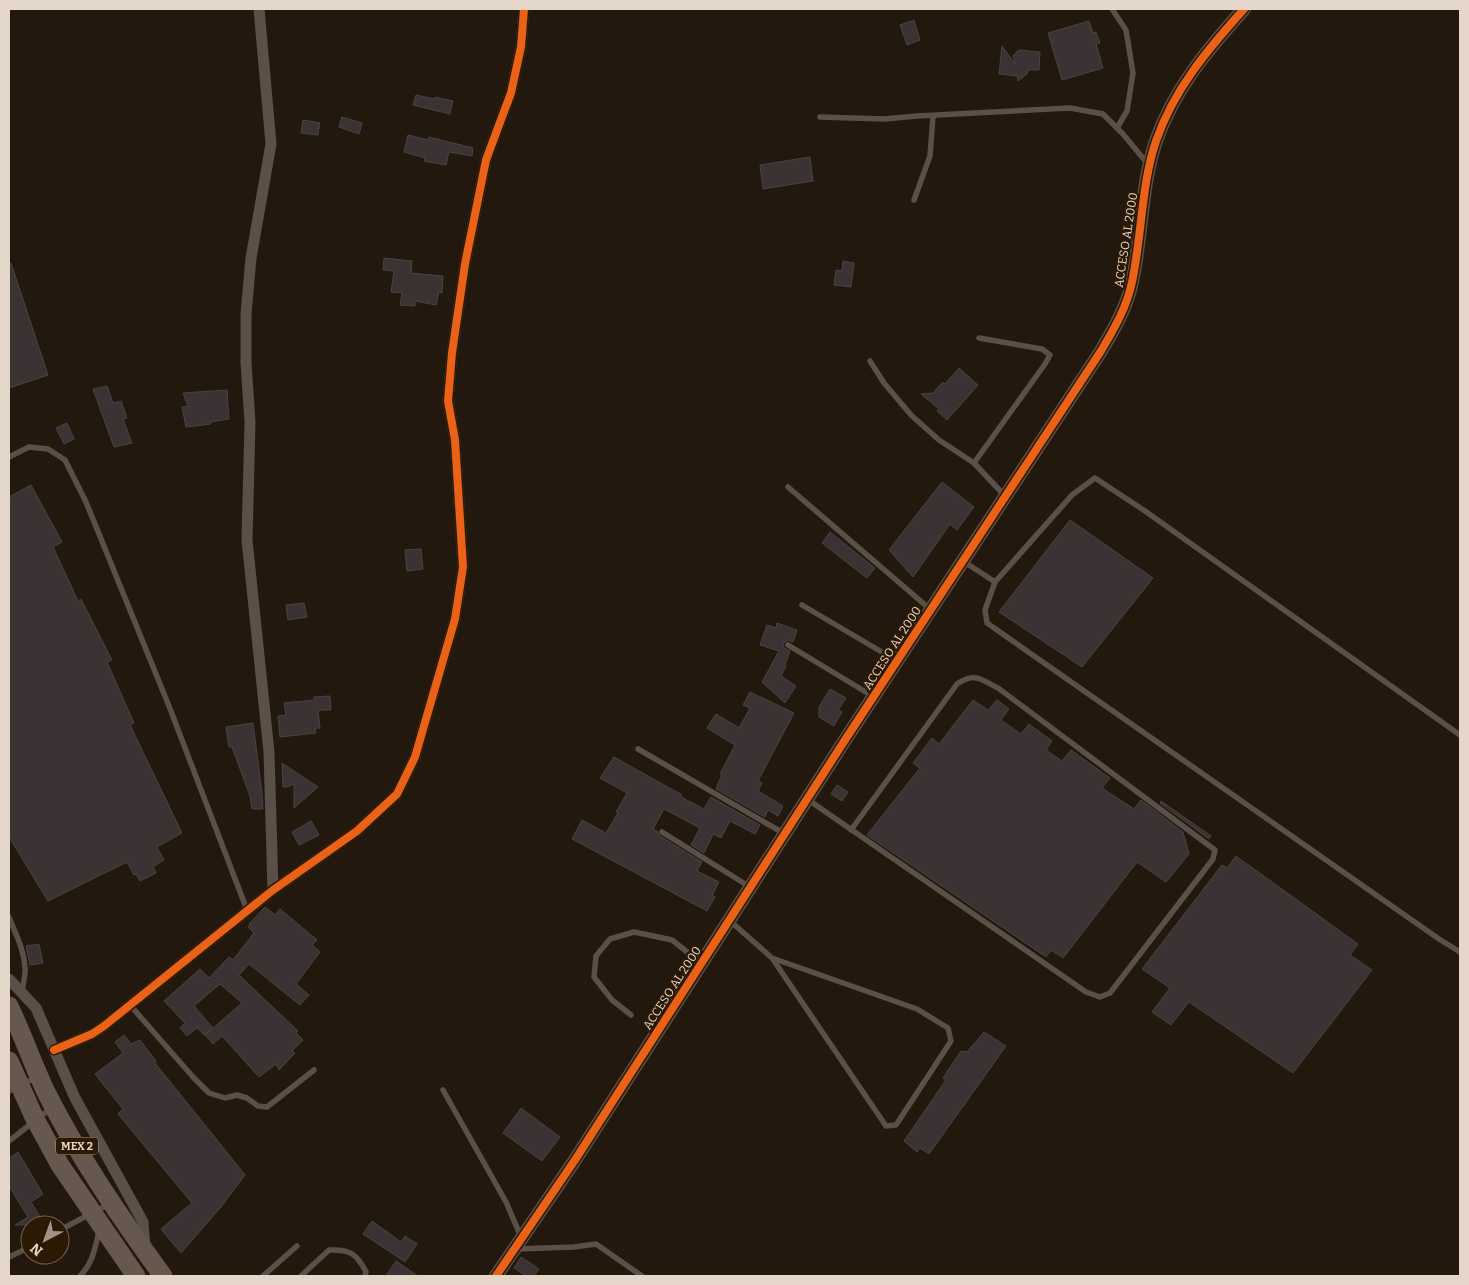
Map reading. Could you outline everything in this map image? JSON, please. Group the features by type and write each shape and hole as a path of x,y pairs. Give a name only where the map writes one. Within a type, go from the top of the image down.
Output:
{"highway":[{"name":"MEX 2","path":"15,1000 16,1056 14,1088 35,1119 60,1165 131,1275"},
{"name":"MEX 2","path":"16,1056 39,1076 69,1134 112,1203 163,1276"}],"street":[{"path":"259,9 271,144 251,258 246,314 246,363 250,422 247,533 269,752 273,890"},
{"path":"54,1050 92,1034 273,890 357,831 397,794 415,757 455,619 463,566 456,440 448,401 452,353 474,214 486,160 511,93 522,46 524,9"},
{"name":"ACCESO AL 2000","path":"496,1276 580,1152 897,660 1101,351 1121,316 1132,284 1145,189 1156,142 1175,97 1212,45 1244,9"},
{"path":"9,979 15,1000 36,1008 66,1079 90,1127 143,1222 145,1251"}],"lane":[{"path":"1112,9 1126,30 1133,72 1127,111 1117,128"},
{"path":"820,117 884,119 1070,108 1103,114 1150,167"},
{"path":"914,200 930,156 933,116"},
{"path":"974,463 1050,355 1042,349 979,338"},
{"path":"870,361 884,383 910,415 939,440 974,463 1006,497"},
{"path":"9,457 29,447 48,449 65,460 86,502 169,706 247,910"},
{"path":"1460,735 1095,478 1072,495 995,582 985,610 987,623 1460,952"},
{"path":"788,487 931,610"},
{"path":"963,561 995,582"},
{"path":"802,605 897,660"},
{"path":"788,645 874,697"},
{"path":"807,799 851,830 1086,992 1100,997 1110,993 1213,859 1215,850 998,688 978,678 967,678 957,684 851,830"},
{"path":"638,749 785,834"},
{"path":"662,832 750,887"},
{"path":"9,916 20,944 25,969 15,1000"},
{"path":"729,920 772,958 886,1126 896,1125 951,1041 948,1028 917,1009 772,958"},
{"path":"631,1015 612,1000 594,977 596,956 610,939 634,932 672,940 701,963"},
{"path":"130,1005 209,1093 225,1098 237,1095 247,1098 258,1106 267,1107 314,1070"},
{"path":"14,1088 39,1076"},
{"path":"443,1090 506,1202 518,1244 574,1247 596,1244 642,1276"},
{"path":"9,1141 54,1106"},
{"path":"70,1227 97,1220 112,1203"},
{"path":"80,1276 93,1258 97,1220"},
{"path":"263,1276 296,1246"},
{"path":"301,1276 329,1250 344,1249 359,1258 366,1276"}],"building":[{"path":"914,20 920,40 907,45 900,25"},
{"path":"1089,21 1093,33 1096,32 1100,43 1096,44 1103,68 1062,80 1048,33"},
{"path":"1002,46 1015,64 1013,56 1019,50 1040,52 1039,70 1028,70 1027,74 1018,81 1017,76 999,74"},
{"path":"416,95 453,101 450,114 413,105"},
{"path":"342,117 362,123 359,134 339,127"},
{"path":"303,120 320,123 318,135 301,133"},
{"path":"408,135 429,140 429,137 473,148 472,156 449,152 446,165 424,161 425,158 404,152"},
{"path":"810,157 813,181 763,189 760,165"},
{"path":"384,258 412,261 411,273 443,276 442,293 439,292 436,305 415,301 415,306 400,305 402,293 391,292 394,271 383,270"},
{"path":"843,261 854,263 851,287 834,285 836,270 842,271"},
{"path":"11,263 48,375 9,388 9,264"},
{"path":"959,368 978,385 947,420 937,411 939,409 921,394 933,393 943,382 945,384"},
{"path":"107,386 113,403 121,401 127,418 123,419 132,443 114,447 93,389"},
{"path":"227,390 229,419 210,422 211,424 186,427 182,407 188,406 183,393"},
{"path":"67,423 74,439 64,444 56,428"},
{"path":"942,482 974,507 957,530 950,524 913,577 889,550"},
{"path":"31,485 62,542 53,547 78,601 81,599 112,660 107,662 134,723 130,725 182,833 157,847 164,860 153,867 156,873 140,881 136,874 134,875 127,862 48,901 9,837 9,497"},
{"path":"1070,520 1153,578 1082,667 999,612"},
{"path":"830,532 875,568 867,578 822,543"},
{"path":"421,549 423,569 407,571 405,550"},
{"path":"304,603 307,617 288,620 286,605"},
{"path":"777,623 797,630 793,642 788,640 783,644 784,648 790,651 781,676 796,686 785,703 762,682 779,651 760,645 767,625 776,628"},
{"path":"830,689 846,698 838,710 842,712 834,726 819,717 819,707"},
{"path":"750,692 794,713 758,781 762,783 758,791 783,806 778,816 768,810 765,817 716,789 722,774 720,774 735,745 707,728 716,714 739,728 750,708 743,705"},
{"path":"330,696 331,710 318,710 320,728 315,728 316,733 280,737 278,716 286,715 284,703 314,700 314,697"},
{"path":"973,700 988,710 997,700 1009,709 1001,720 1021,734 1029,724 1052,741 1046,750 1062,761 1071,750 1110,778 1102,788 1134,809 1141,800 1183,832 1189,854 1166,882 1137,862 1063,958 1051,950 1046,957 867,835 920,768 913,763 932,738 939,744"},
{"path":"253,723 263,809 252,809 250,796 232,747 229,747 226,727"},
{"path":"614,757 704,809 711,797 760,825 755,834 730,821 721,838 713,834 704,853 691,845 700,828 664,809 653,829 660,836 702,862 697,871 719,882 712,895 715,897 707,911 572,839 582,820 606,833 618,813 616,812 627,793 600,778"},
{"path":"282,763 318,787 294,808 294,784 283,787"},
{"path":"837,785 848,792 842,801 831,794"},
{"path":"1161,801 1211,836 1209,839 1160,803"},
{"path":"311,821 319,835 299,845 292,832"},
{"path":"1236,856 1358,944 1350,955 1372,970 1293,1073 1189,1002 1171,1025 1152,1012 1170,988 1142,969 1222,865 1227,868"},
{"path":"265,907 275,915 280,909 317,940 312,945 320,952 296,984 309,995 300,1005 249,964 239,975 298,1031 296,1033 303,1040 292,1051 295,1053 279,1070 276,1064 259,1077 222,1036 213,1044 205,1035 242,1003 220,984 194,1006 213,1028 204,1035 197,1028 187,1036 180,1028 185,1023 164,1001 200,969 209,978 229,957 233,960 254,933 248,927 250,926 249,924"},
{"path":"39,944 43,963 30,965 26,946"},
{"path":"984,1032 1006,1046 929,1154 920,1148 917,1152 904,1141 946,1080 943,1078 961,1051 967,1052"},
{"path":"124,1035 131,1044 140,1040 156,1061 155,1063 245,1175 221,1207 181,1253 161,1229 192,1203 118,1114 123,1109 95,1074 123,1053 115,1042"},
{"path":"521,1108 560,1137 542,1161 503,1133"},
{"path":"18,1152 43,1194 31,1202 39,1215 27,1215 9,1186 9,1158"},
{"path":"372,1221 401,1242 405,1236 417,1244 405,1262 363,1234"},
{"path":"521,1257 539,1269 534,1276 526,1276 514,1268"},
{"path":"396,1261 418,1276 386,1276"}],"cycle path":[{"path":"54,1050 92,1034 104,1026 273,890 357,831 397,794 415,757 455,619 463,567 455,440 448,401 452,353 465,264 486,160 511,93 521,47 524,9"},
{"path":"496,1276 575,1160 845,740 1101,351 1120,318 1130,291 1147,175 1163,122 1193,70 1244,9"}]}
